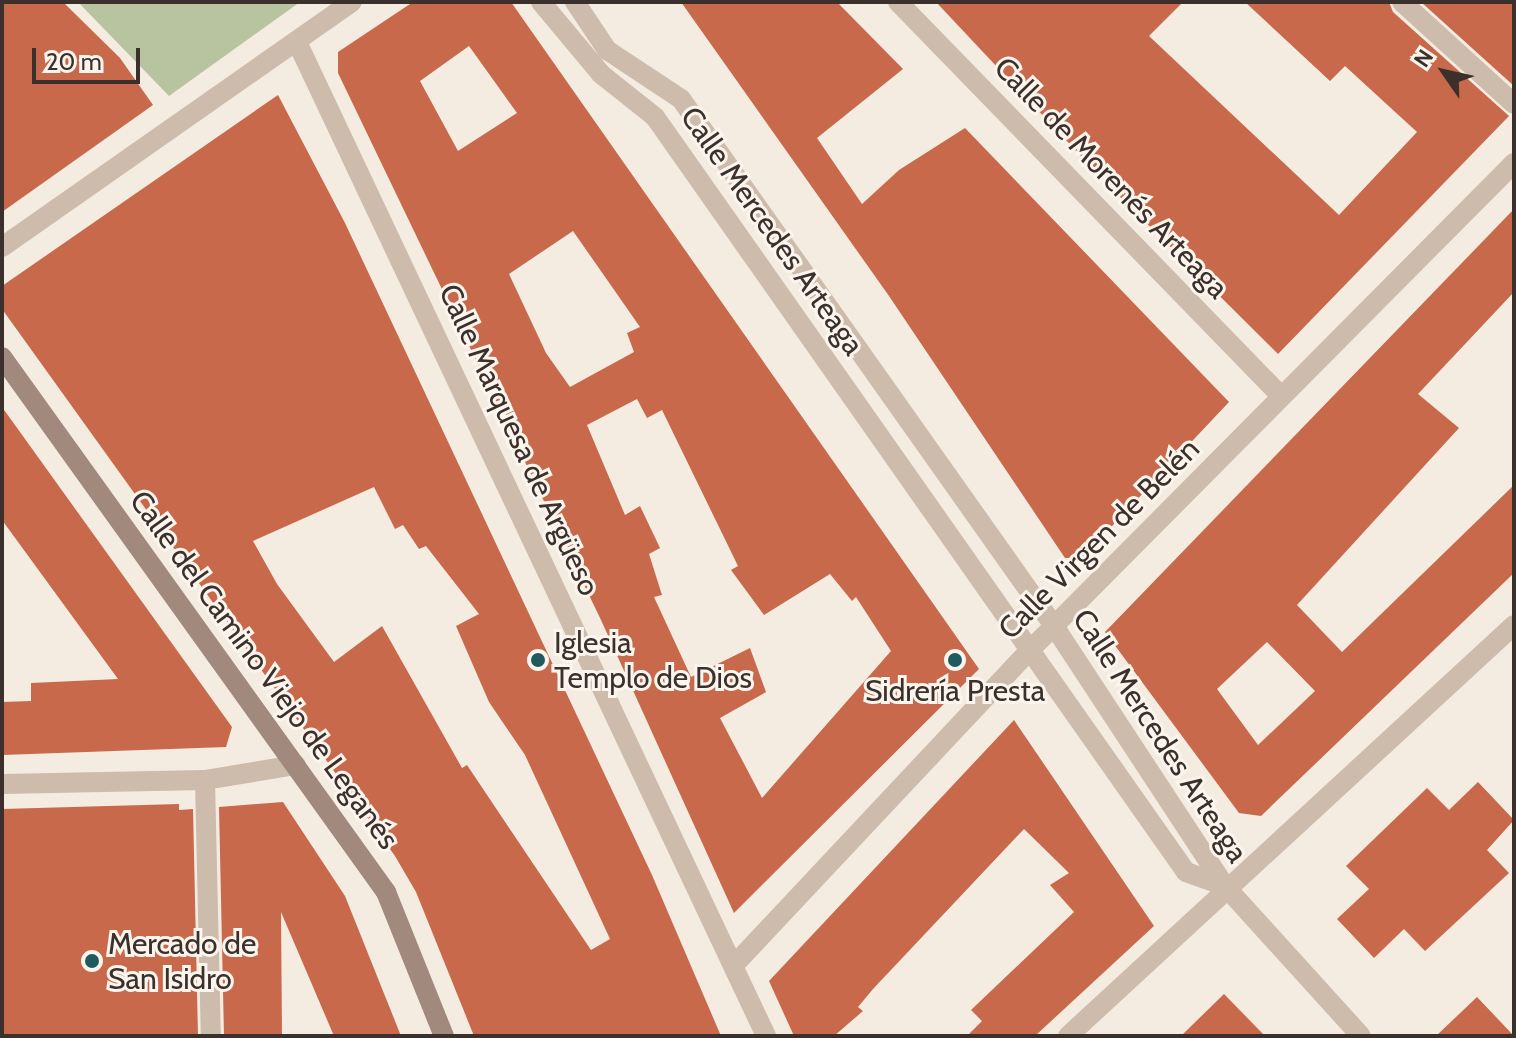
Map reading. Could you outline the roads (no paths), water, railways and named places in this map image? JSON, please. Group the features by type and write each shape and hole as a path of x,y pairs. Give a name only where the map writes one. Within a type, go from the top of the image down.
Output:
{"street":[{"path":"2,247 298,44 352,2"},
{"name":"Calle Mercedes Arteaga","path":"541,2 601,74 655,117 1186,872 1225,886"},
{"name":"Calle Mercedes Arteaga","path":"575,2 607,50 681,99 1054,626 1225,886"},
{"name":"Calle de Morenés Arteaga","path":"898,2 1281,396"},
{"path":"1402,2 1514,104"},
{"name":"Calle Marquesa de Argüeso","path":"298,44 735,964 766,1036"},
{"name":"Calle Virgen de Belén","path":"735,964 1031,649 1514,163"},
{"name":"Calle del Camino Viejo de Leganés","path":"2,357 386,892 444,1036"},
{"path":"1068,1036 1225,886 1514,626"},
{"path":"2,784 205,780 296,765"},
{"path":"205,780 211,1036"},
{"path":"1225,886 1361,1036"}],"place":[{"name":"Iglesia Templo de Dios","path":"538,660"},
{"name":"Sidrería Presta","path":"955,660"},
{"name":"Mercado de San Isidro","path":"92,961"}]}
